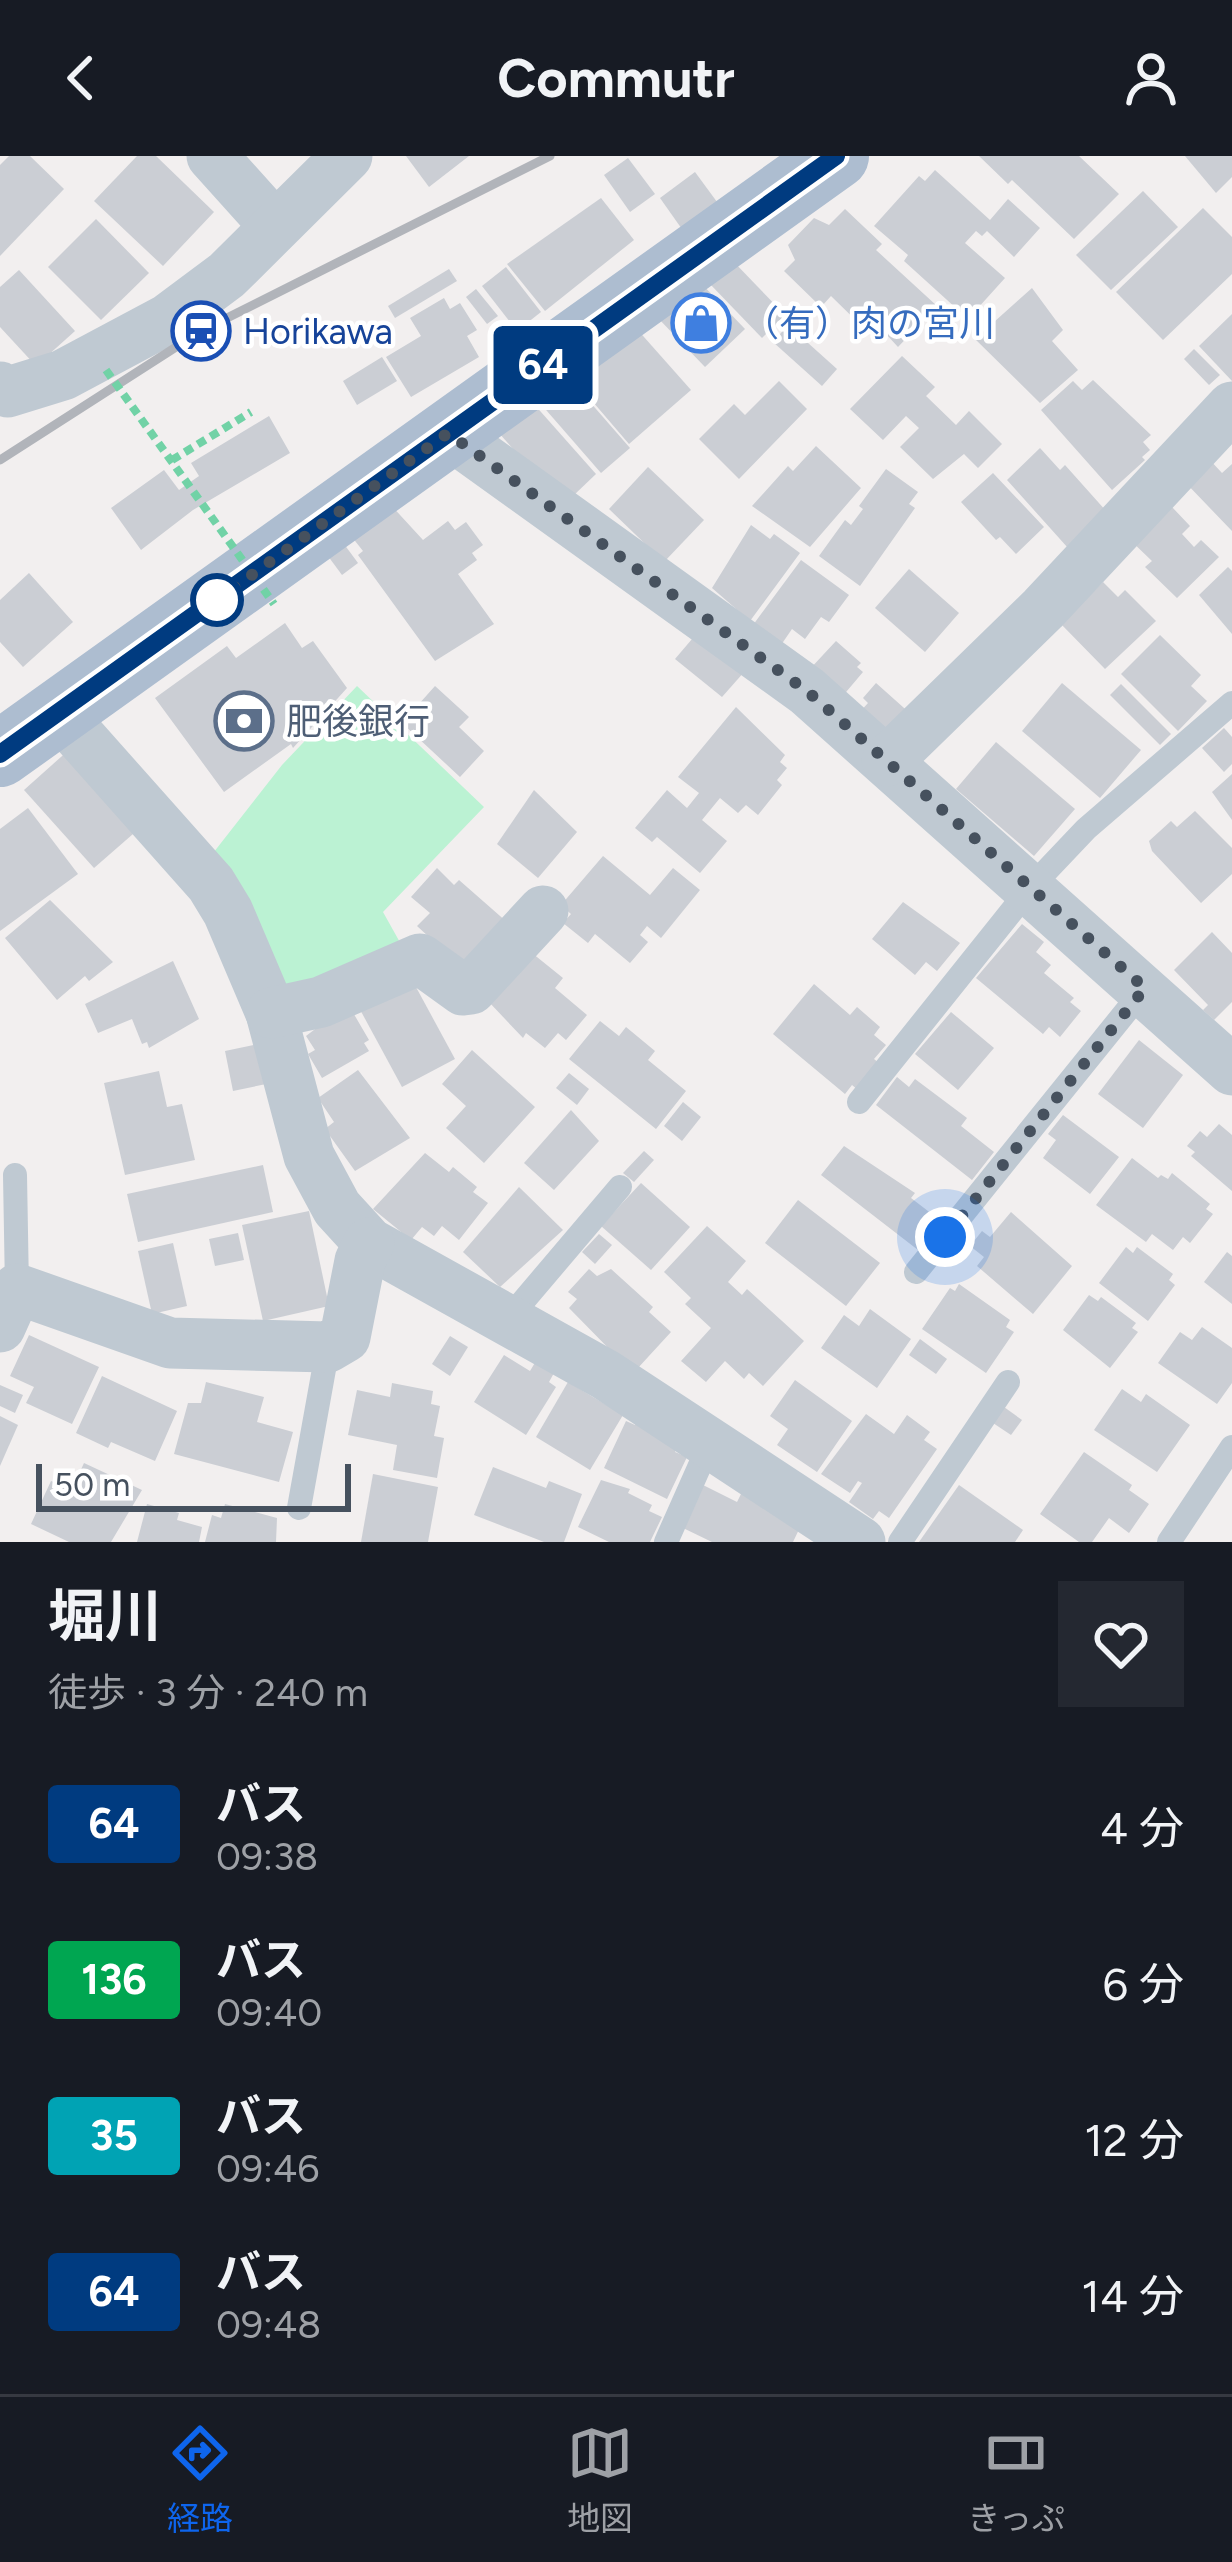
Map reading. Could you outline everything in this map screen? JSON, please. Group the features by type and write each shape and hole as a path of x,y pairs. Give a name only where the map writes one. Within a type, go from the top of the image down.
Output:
{"main road":[{"path":"0,754 836,156"}],"street":[{"path":"212,156 275,226"},
{"path":"0,387 8,392 63,376 168,319 227,275 347,156"},
{"path":"887,761 1229,416"},
{"path":"448,433 807,691 1232,1070"},
{"path":"58,713 211,884 228,912 271,1013 309,1156 337,1208 369,1243 606,1375 860,1542"},
{"path":"271,1013 321,1002 420,958 463,990 471,989 543,911"},
{"path":"8,1308 170,1342 328,1347 345,1336 360,1261 369,1243"}],"lane":[{"path":"860,1102 1031,887 1087,829 1232,703"},
{"path":"916,1272 1145,988"},
{"path":"8,1308 16,1175"},
{"path":"508,1319 620,1187"},
{"path":"299,1508 328,1347"},
{"path":"900,1542 1008,1382"},
{"path":"666,1542 709,1444"},
{"path":"1168,1542 1232,1447"}],"path":[{"path":"106,370 274,604"},
{"path":"172,460 251,412"}],"green space":[{"path":"357,686 484,807 383,912 402,946 323,986 276,987 210,857 282,765"}],"building":[{"path":"9,156 30,156 64,189 0,256 0,165"},
{"path":"137,156 156,156 214,212 163,266 94,201"},
{"path":"406,156 469,156 429,187"},
{"path":"979,156 1079,156 1119,194 1074,239 1012,180 1008,184"},
{"path":"1185,156 1232,156 1232,177 1216,193"},
{"path":"628,158 655,194 630,212 604,175"},
{"path":"935,170 990,220 1008,199 1040,228 1014,257 987,231 982,236 976,231 965,243 1005,278 968,319 904,261 908,255 874,226 919,176 925,181"},
{"path":"695,172 720,206 684,232 660,198"},
{"path":"1143,191 1178,227 1111,290 1076,255"},
{"path":"601,198 634,240 545,311 507,264"},
{"path":"1203,208 1232,237 1232,274 1163,340 1116,292"},
{"path":"845,209 882,244 876,250 937,306 898,347 886,334 878,342 831,296 821,307 784,271 795,260 788,245 814,218 829,225"},
{"path":"96,219 149,273 101,320 48,267"},
{"path":"732,260 785,315 762,338 709,283"},
{"path":"506,267 541,312 517,331 482,286"},
{"path":"449,269 457,281 395,318 388,306"},
{"path":"19,270 75,331 36,366 0,327 0,287"},
{"name":"（有）肉の宮川","path":"697,279 745,329 705,367 657,317"},
{"path":"1032,288 1063,330 1052,341 1078,370 1040,403 975,339"},
{"path":"476,289 498,316 487,324 466,297"},
{"path":"444,298 450,309 460,303 477,330 467,336 479,357 411,397 386,357 421,336 410,318"},
{"path":"1232,314 1232,381 1199,346"},
{"path":"788,325 837,369 822,386 773,342"},
{"path":"636,328 691,390 629,444 575,381"},
{"path":"1194,349 1220,375 1209,385 1184,359"},
{"path":"902,356 935,387 926,396 956,425 969,411 1002,444 978,468 964,454 933,479 900,447 919,428 906,416 883,440 850,409"},
{"path":"382,357 397,381 357,405 343,381"},
{"path":"569,378 630,448 601,473 540,403"},
{"path":"1093,380 1151,435 1143,442 1150,450 1142,457 1145,460 1112,490 1041,410 1073,381 1082,390"},
{"path":"779,381 807,409 739,479 699,439 734,404 745,415"},
{"path":"533,403 596,474 574,495 522,459 499,433"},
{"path":"269,416 290,453 193,510 141,550 111,508 164,470 179,490 199,476 191,463"},
{"path":"816,446 861,488 810,547 752,506 788,466 793,471"},
{"path":"1040,448 1060,470 1065,465 1107,512 1068,548 1007,480"},
{"path":"1208,458 1222,473 1232,464 1232,531 1184,481"},
{"path":"648,467 704,520 664,562 609,509"},
{"path":"886,469 918,492 909,504 915,508 860,586 819,556 845,520 851,525"},
{"path":"993,473 1044,527 1016,554 961,502"},
{"path":"389,503 423,540 448,521 455,530 466,522 483,545 472,553 477,560 458,574 494,624 435,661 358,555 363,551 348,532"},
{"path":"1172,507 1190,526 1182,534 1194,547 1201,540 1219,557 1177,598 1145,567 1152,561 1126,536"},
{"path":"751,525 800,553 750,621 712,588"},
{"path":"341,540 358,563 342,575 325,552"},
{"path":"801,560 849,595 829,622 821,617 805,639 792,629 781,645 753,625"},
{"path":"1228,567 1232,571 1232,634 1199,595"},
{"path":"909,569 959,613 925,652 875,608"},
{"path":"29,573 73,622 23,667 0,642 0,600"},
{"path":"1103,582 1118,597 1125,590 1156,621 1105,669 1061,624"},
{"name":"肥後銀行","path":"285,623 302,648 313,641 347,688 293,748 291,744 224,792 155,698 227,646 236,658"},
{"path":"698,632 745,671 722,697 675,659"},
{"path":"1160,635 1201,675 1191,686 1207,701 1178,731 1121,674"},
{"path":"836,641 861,663 857,667 863,672 841,698 809,670"},
{"path":"876,683 913,716 891,742 859,713 868,703 863,698"},
{"path":"1062,683 1141,750 1100,798 1022,731"},
{"path":"1121,684 1171,734 1160,745 1110,695"},
{"path":"435,686 469,717 459,727 484,751 460,777 402,723"},
{"path":"736,707 785,755 780,762 787,768 777,780 782,785 758,815 746,805 738,813 720,798 702,820 727,841 700,873 657,837 652,842 635,828 667,790 687,808 699,793 678,777"},
{"path":"1224,728 1232,737 1232,764 1224,772 1202,748"},
{"path":"996,742 1075,809 1034,856 956,789"},
{"path":"71,748 141,827 94,868 24,790"},
{"path":"1232,774 1232,820 1212,792"},
{"path":"534,790 577,832 538,878 497,844"},
{"path":"28,808 78,874 0,931 0,829"},
{"path":"1195,811 1232,848 1232,874 1201,903 1152,851 1149,841 1171,821 1177,827"},
{"path":"603,856 650,895 673,868 700,890 661,938 647,926 640,935 648,942 630,963 595,934 588,943 563,923 571,914 561,905"},
{"path":"437,868 454,885 459,880 508,923 465,970 417,926 430,913 411,897"},
{"path":"50,900 113,962 89,981 85,976 57,1000 5,938"},
{"path":"903,902 960,943 937,971 926,962 915,975 872,939"},
{"path":"1022,924 1044,942 1036,952 1051,965 1044,973 1074,998 1070,1002 1081,1011 1060,1037 1049,1027 1043,1034 976,978"},
{"path":"1212,932 1232,953 1232,1002 1214,1020 1203,1010 1208,1005 1174,970"},
{"path":"532,953 563,978 555,988 587,1015 566,1040 558,1033 545,1048 526,1033 523,1038 488,1001"},
{"path":"173,961 199,1019 149,1048 147,1042 142,1044 132,1019 98,1033 85,1004"},
{"path":"410,976 455,1059 402,1087 357,1004"},
{"path":"814,984 850,1015 857,1007 880,1027 874,1035 886,1045 874,1059 880,1064 858,1090 852,1085 845,1094 773,1034"},
{"path":"348,1004 369,1040 364,1043 369,1051 322,1078 308,1054 315,1050 306,1036"},
{"path":"951,1012 994,1048 958,1090 915,1054"},
{"path":"600,1021 619,1036 626,1027 655,1051 648,1060 686,1091 656,1129 569,1059"},
{"path":"1139,1040 1183,1075 1143,1128 1098,1094"},
{"path":"263,1043 271,1083 233,1091 225,1051"},
{"path":"472,1050 535,1107 484,1163 446,1128 466,1106 442,1084"},
{"path":"358,1070 410,1138 355,1171 325,1129 334,1122 318,1098"},
{"path":"159,1071 167,1107 182,1104 195,1160 125,1175 104,1083"},
{"path":"569,1073 589,1089 577,1105 556,1088"},
{"path":"897,1077 909,1087 915,1079 967,1118 961,1126 994,1152 972,1180 876,1105"},
{"path":"683,1102 701,1117 682,1141 664,1126"},
{"path":"571,1110 599,1141 554,1190 524,1163"},
{"path":"1063,1115 1119,1157 1090,1194 1043,1158 1056,1140 1048,1134"},
{"path":"1219,1124 1232,1135 1232,1191 1191,1156 1195,1152 1187,1146 1200,1131 1207,1137"},
{"path":"844,1146 915,1193 911,1198 941,1221 918,1250 821,1175"},
{"path":"644,1151 654,1160 634,1182 623,1173"},
{"path":"425,1153 449,1172 453,1167 488,1203 459,1240 442,1226 434,1236 422,1227 411,1240 373,1209"},
{"path":"1132,1158 1158,1178 1168,1179 1172,1173 1210,1204 1206,1209 1213,1214 1190,1243 1183,1237 1173,1250 1152,1234 1146,1242 1096,1205"},
{"path":"263,1165 273,1212 138,1242 127,1194"},
{"path":"641,1183 690,1227 651,1270 601,1226"},
{"path":"519,1187 563,1230 500,1287 463,1252"},
{"path":"798,1200 880,1263 846,1306 765,1243"},
{"path":"309,1211 329,1306 263,1321 242,1225"},
{"path":"1011,1212 1072,1266 1033,1314 977,1266 984,1257 970,1246 982,1231 990,1237"},
{"path":"707,1226 746,1261 728,1282 742,1295 747,1289 804,1341 763,1386 749,1373 744,1379 725,1361 706,1382 681,1361 711,1328 685,1304 691,1298 664,1272"},
{"path":"238,1233 244,1260 215,1266 209,1239"},
{"path":"599,1234 612,1245 595,1264 582,1252"},
{"path":"173,1243 187,1306 152,1314 138,1251"},
{"path":"1126,1247 1133,1253 1137,1247 1173,1274 1169,1280 1175,1285 1148,1321 1099,1283"},
{"path":"1227,1252 1232,1256 1232,1304 1204,1282"},
{"path":"589,1269 597,1276 611,1269 653,1307 649,1312 671,1332 637,1369 621,1361 569,1308 577,1299 568,1292"},
{"path":"959,1284 1010,1320 1006,1327 1014,1332 986,1373 922,1329 950,1288 955,1291"},
{"path":"1089,1295 1098,1301 1101,1297 1136,1323 1132,1328 1138,1332 1110,1368 1063,1330"},
{"path":"870,1309 911,1339 877,1388 821,1348 844,1315 859,1326"},
{"path":"1202,1327 1232,1348 1232,1383 1217,1404 1158,1363 1180,1332 1192,1340"},
{"path":"29,1335 99,1367 72,1424 26,1403 34,1387 10,1376"},
{"path":"450,1336 468,1347 450,1376 432,1364"},
{"path":"920,1339 947,1359 936,1374 909,1355"},
{"path":"504,1355 530,1371 536,1361 554,1373 549,1382 556,1387 526,1435 474,1402"},
{"path":"102,1376 177,1411 155,1461 76,1433"},
{"path":"795,1380 852,1421 817,1472 777,1445 788,1429 770,1416"},
{"path":"206,1382 264,1397 257,1422 293,1432 279,1482 174,1454 188,1403 201,1403"},
{"path":"568,1382 623,1415 590,1470 536,1437"},
{"path":"392,1383 433,1391 431,1404 440,1406 434,1436 444,1438 437,1478 393,1470 397,1445 348,1435 357,1390 390,1397"},
{"path":"0,1385 23,1395 15,1413 0,1406"},
{"path":"1122,1389 1141,1402 1146,1394 1190,1425 1157,1472 1094,1430"},
{"path":"1004,1407 1022,1420 1011,1435 993,1423"},
{"path":"866,1414 894,1434 907,1415 930,1432 924,1440 937,1449 889,1518 879,1511 873,1519 849,1502 862,1483 858,1481 850,1493 821,1474"},
{"path":"0,1416 18,1425 0,1466"},
{"path":"637,1420 687,1457 667,1499 604,1468 626,1421 635,1425"},
{"path":"1084,1452 1132,1485 1129,1490 1149,1504 1129,1533 1109,1518 1092,1542 1079,1542 1040,1514"},
{"path":"84,1463 142,1490 111,1542 69,1542 31,1524 51,1481 72,1489"},
{"path":"493,1467 546,1488 549,1481 582,1494 564,1542 544,1542 474,1515"},
{"path":"373,1474 438,1487 428,1542 361,1542"},
{"path":"601,1480 630,1489 628,1493 652,1505 649,1511 662,1517 650,1542 609,1542 578,1527"},
{"path":"703,1485 737,1502 742,1492 803,1521 793,1542 712,1542 683,1528"},
{"path":"959,1485 1023,1530 1015,1542 919,1542"},
{"path":"147,1504 179,1513 177,1520 202,1527 199,1542 137,1542"},
{"path":"225,1504 277,1518 276,1542 205,1542 212,1515 221,1518"}],"railway":[{"path":"0,460 201,331 550,156"}],"bus line":[{"name":"64","path":"0,754 836,156"}],"place":[{"name":"（有）肉の宮川","path":"701,323"},
{"name":"Horikawa","path":"201,331"},
{"name":"肥後銀行","path":"244,721"}],"route":[{"path":"217,600 448,433 807,691 1031,887 1145,988 945,1237"}]}
